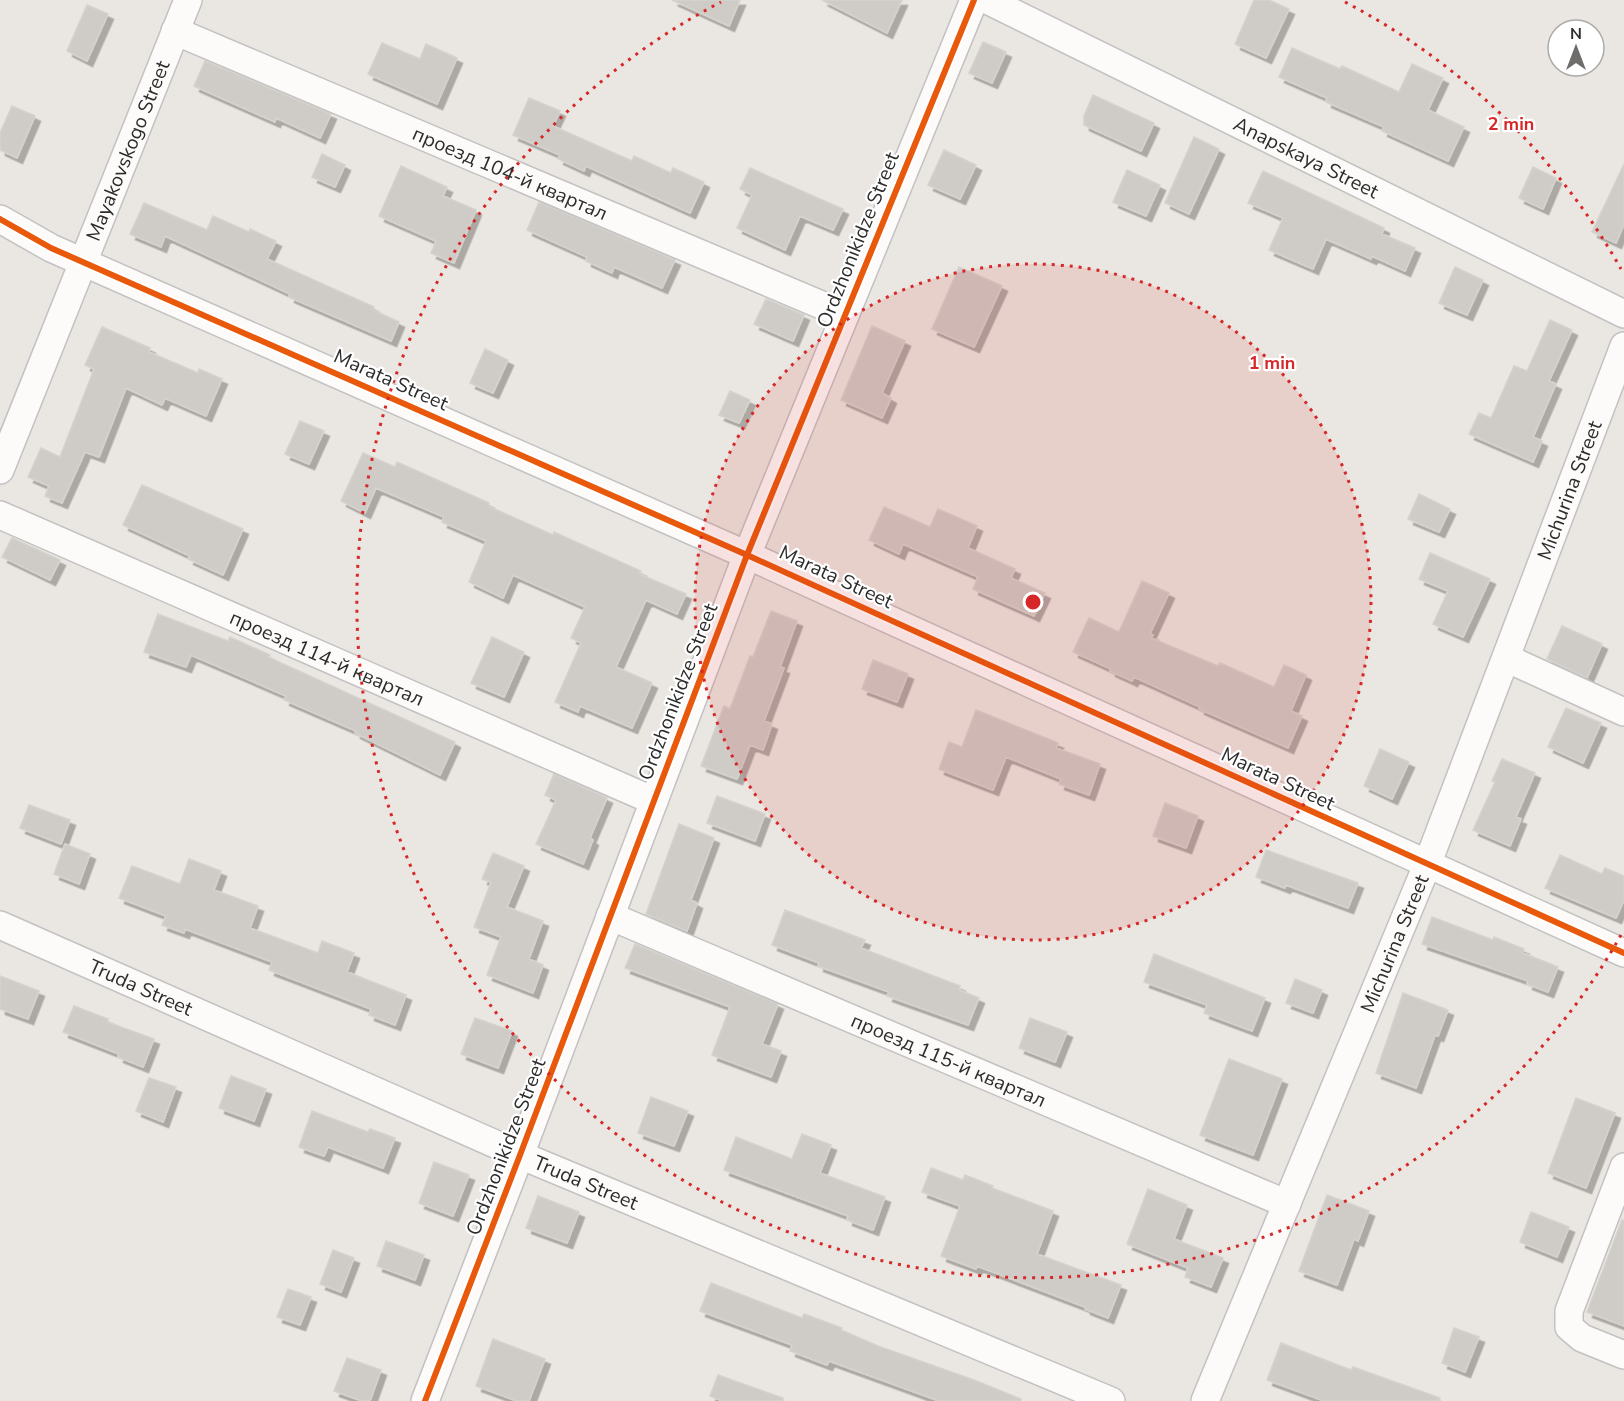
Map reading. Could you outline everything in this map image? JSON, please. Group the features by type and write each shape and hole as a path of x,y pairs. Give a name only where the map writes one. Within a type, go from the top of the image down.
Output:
{"street":[{"name":"Mayakovskogo Street","path":"0,470 188,0"},
{"name":"Ordzhonikidze Street","path":"425,1401 747,555 974,0"},
{"name":"Anapskaya Street","path":"987,0 1624,314"},
{"name":"проезд 104-й квартал","path":"175,31 845,315"},
{"name":"Marata Street","path":"0,219 51,248 747,555 1624,953"},
{"name":"Michurina Street","path":"1205,1401 1427,865 1624,346"},
{"name":"проезд 114-й квартал","path":"0,515 654,801"},
{"path":"1506,658 1624,712"},
{"name":"проезд 115-й квартал","path":"610,916 1287,1204"},
{"name":"Truda Street","path":"0,925 520,1155 1111,1401"},
{"path":"1624,1167 1569,1311 1569,1327 1582,1338 1624,1354"}],"building":[{"path":"672,0 740,0 729,26"},
{"path":"822,0 902,0 887,33"},
{"path":"1254,0 1269,0 1289,9 1266,58 1235,44"},
{"path":"87,5 108,14 87,61 67,51"},
{"path":"983,42 1006,52 992,83 969,73"},
{"path":"382,43 420,59 426,44 457,58 437,104 368,74"},
{"path":"1292,48 1340,69 1342,66 1399,92 1412,64 1443,78 1428,110 1464,127 1448,161 1382,131 1384,127 1326,102 1327,98 1279,77"},
{"path":"205,61 331,114 320,138 276,118 275,122 194,86"},
{"path":"1093,95 1154,123 1141,151 1084,125 1084,116"},
{"path":"529,98 560,111 553,126 632,161 634,156 671,173 673,168 704,182 690,213 586,166 584,171 558,159 560,155 513,135"},
{"path":"12,106 35,116 17,158 0,150 0,133"},
{"path":"1194,137 1219,149 1189,214 1165,203"},
{"path":"944,150 976,165 960,199 928,185"},
{"path":"322,154 345,165 335,187 312,177"},
{"path":"1624,164 1624,224 1616,243 1592,232"},
{"path":"401,166 447,187 443,196 476,210 454,263 431,253 436,241 379,216"},
{"path":"1533,167 1556,178 1543,209 1519,198"},
{"path":"750,168 843,209 833,230 800,216 785,250 737,228 752,195 740,189"},
{"path":"1127,170 1160,185 1146,216 1113,202"},
{"path":"1263,171 1384,228 1382,234 1415,248 1405,271 1326,239 1313,269 1269,250 1283,218 1248,203"},
{"path":"539,202 675,260 662,288 614,267 612,273 586,261 587,257 527,230"},
{"path":"144,203 207,230 213,216 276,241 267,259 374,307 373,310 399,322 391,341 289,297 290,294 165,236 161,247 130,234"},
{"path":"959,267 1002,286 974,347 932,329"},
{"path":"1455,267 1483,280 1467,315 1439,303"},
{"path":"766,299 804,315 793,341 754,324"},
{"path":"1550,320 1572,330 1549,381 1556,384 1533,437 1542,441 1533,462 1469,434 1479,413 1491,418 1514,366 1527,371"},
{"path":"872,326 905,341 882,393 891,398 882,418 841,400"},
{"path":"102,327 150,348 149,352 198,373 199,369 222,379 206,416 165,398 162,405 126,388 99,457 85,452 62,503 45,496 49,486 28,477 41,448 60,457 94,369 85,365"},
{"path":"485,349 508,360 493,393 470,383"},
{"path":"730,391 750,400 739,423 719,415"},
{"path":"300,421 324,431 309,464 285,454"},
{"path":"363,453 395,467 397,462 489,503 488,506 553,535 554,532 641,571 639,574 686,594 677,614 646,600 616,667 652,683 632,728 580,706 578,712 555,702 581,643 571,638 585,607 513,575 503,598 469,582 486,541 442,522 444,517 376,488 365,513 341,501"},
{"path":"142,485 243,529 223,575 188,559 190,556 123,525"},
{"path":"1419,494 1450,509 1439,532 1408,519"},
{"path":"884,507 930,527 938,509 977,526 968,548 1015,569 1011,578 1045,593 1034,616 973,589 978,577 903,544 899,554 869,540"},
{"path":"12,538 60,560 50,580 2,557"},
{"path":"1430,553 1490,579 1463,637 1433,624 1448,591 1419,579"},
{"path":"1142,581 1169,593 1150,634 1153,635 1151,638 1218,666 1220,663 1274,687 1284,665 1306,675 1291,711 1302,716 1288,748 1199,709 1200,707 1134,677 1132,681 1073,652 1089,618 1119,632"},
{"path":"771,611 797,621 780,667 784,668 764,721 772,724 763,750 750,745 737,779 701,766 724,706 730,709 750,656 753,657"},
{"path":"158,614 228,641 230,637 270,655 268,657 455,742 440,775 355,733 356,731 284,700 286,696 191,655 186,667 144,652"},
{"path":"1562,626 1602,644 1587,678 1547,659"},
{"path":"492,637 524,652 504,697 471,683"},
{"path":"873,660 908,674 897,702 862,689"},
{"path":"1566,708 1601,723 1583,763 1548,747"},
{"path":"976,710 1058,743 1056,748 1100,764 1089,795 1059,784 1061,779 1006,757 993,790 939,769 949,742 962,747"},
{"path":"1380,749 1409,762 1392,799 1364,786"},
{"path":"1502,759 1535,773 1516,817 1521,819 1510,846 1473,830 1495,782 1492,781"},
{"path":"554,774 607,798 590,838 593,840 583,864 536,844 556,800 545,795"},
{"path":"717,796 765,814 755,841 707,823"},
{"path":"1165,803 1198,816 1186,848 1153,836"},
{"path":"29,805 70,820 61,844 20,828"},
{"path":"679,824 714,838 691,900 697,903 687,931 646,914"},
{"path":"65,844 90,854 79,884 54,874"},
{"path":"1266,850 1358,883 1348,908 1286,885 1285,888 1256,877"},
{"path":"493,853 524,866 507,907 543,921 529,959 543,965 533,993 487,975 501,937 474,927 491,882 482,879"},
{"path":"1560,855 1602,874 1605,868 1624,876 1624,900 1616,918 1545,888"},
{"path":"189,859 221,871 214,890 258,906 250,928 318,953 322,941 354,953 347,972 406,995 395,1025 369,1015 371,1009 269,970 272,962 185,929 184,933 162,925 166,916 119,898 132,866 180,884"},
{"path":"785,910 865,940 861,948 960,986 959,990 979,998 968,1025 887,996 889,992 818,966 819,963 772,945"},
{"path":"1432,917 1493,940 1494,937 1524,949 1523,953 1558,967 1548,992 1527,984 1528,981 1422,944"},
{"path":"635,944 778,1004 762,1044 781,1051 771,1077 712,1055 730,1007 625,968"},
{"path":"1154,954 1265,998 1252,1031 1204,1013 1207,1005 1144,982"},
{"path":"0,976 39,991 28,1019 0,1009"},
{"path":"1295,979 1322,990 1313,1013 1286,1003"},
{"path":"1403,993 1448,1010 1438,1036 1435,1035 1416,1088 1376,1073"},
{"path":"74,1006 108,1019 107,1022 154,1039 143,1067 118,1057 119,1054 63,1032"},
{"path":"475,1018 512,1031 498,1068 461,1054"},
{"path":"1030,1018 1067,1032 1055,1062 1019,1048"},
{"path":"1229,1059 1282,1079 1253,1155 1200,1135"},
{"path":"231,1076 266,1089 254,1121 219,1108"},
{"path":"149,1078 176,1087 163,1122 136,1111"},
{"path":"651,1097 688,1111 674,1146 638,1133"},
{"path":"1576,1098 1615,1113 1586,1188 1548,1173"},
{"path":"312,1111 368,1132 370,1129 395,1138 383,1168 328,1147 324,1156 299,1147"},
{"path":"802,1134 831,1145 820,1173 885,1197 873,1230 847,1220 848,1216 724,1170 736,1137 792,1159"},
{"path":"434,1162 469,1175 453,1216 419,1203"},
{"path":"931,1168 963,1180 965,1175 993,1186 992,1188 1053,1211 1037,1254 1121,1285 1108,1318 977,1266 976,1269 941,1256 960,1206 922,1192"},
{"path":"1148,1189 1187,1205 1174,1239 1223,1258 1211,1287 1185,1277 1188,1268 1127,1244"},
{"path":"1327,1195 1369,1211 1358,1241 1354,1239 1337,1285 1299,1271"},
{"path":"538,1196 579,1212 567,1243 526,1228"},
{"path":"1531,1212 1569,1227 1557,1257 1520,1242"},
{"path":"1622,1220 1624,1221 1624,1326 1587,1312"},
{"path":"386,1241 424,1255 415,1280 377,1266"},
{"path":"333,1250 354,1258 341,1292 320,1284"},
{"path":"711,1283 802,1318 804,1314 842,1328 841,1330 878,1346 974,1380 1021,1399 1021,1401 939,1401 829,1361 827,1365 790,1351 792,1345 700,1311"},
{"path":"288,1289 311,1297 300,1325 277,1317"},
{"path":"1454,1328 1479,1337 1465,1372 1442,1363"},
{"path":"493,1339 545,1359 529,1401 517,1401 476,1386"},
{"path":"1281,1343 1351,1370 1353,1367 1440,1398 1439,1401 1324,1401 1267,1380"},
{"path":"347,1358 381,1370 370,1401 362,1401 334,1391"},
{"path":"718,1375 783,1398 783,1401 723,1401 710,1396"}],"cycle path":[{"path":"425,1401 747,555 974,0"},
{"path":"0,219 51,248 747,555 1624,953"}]}
